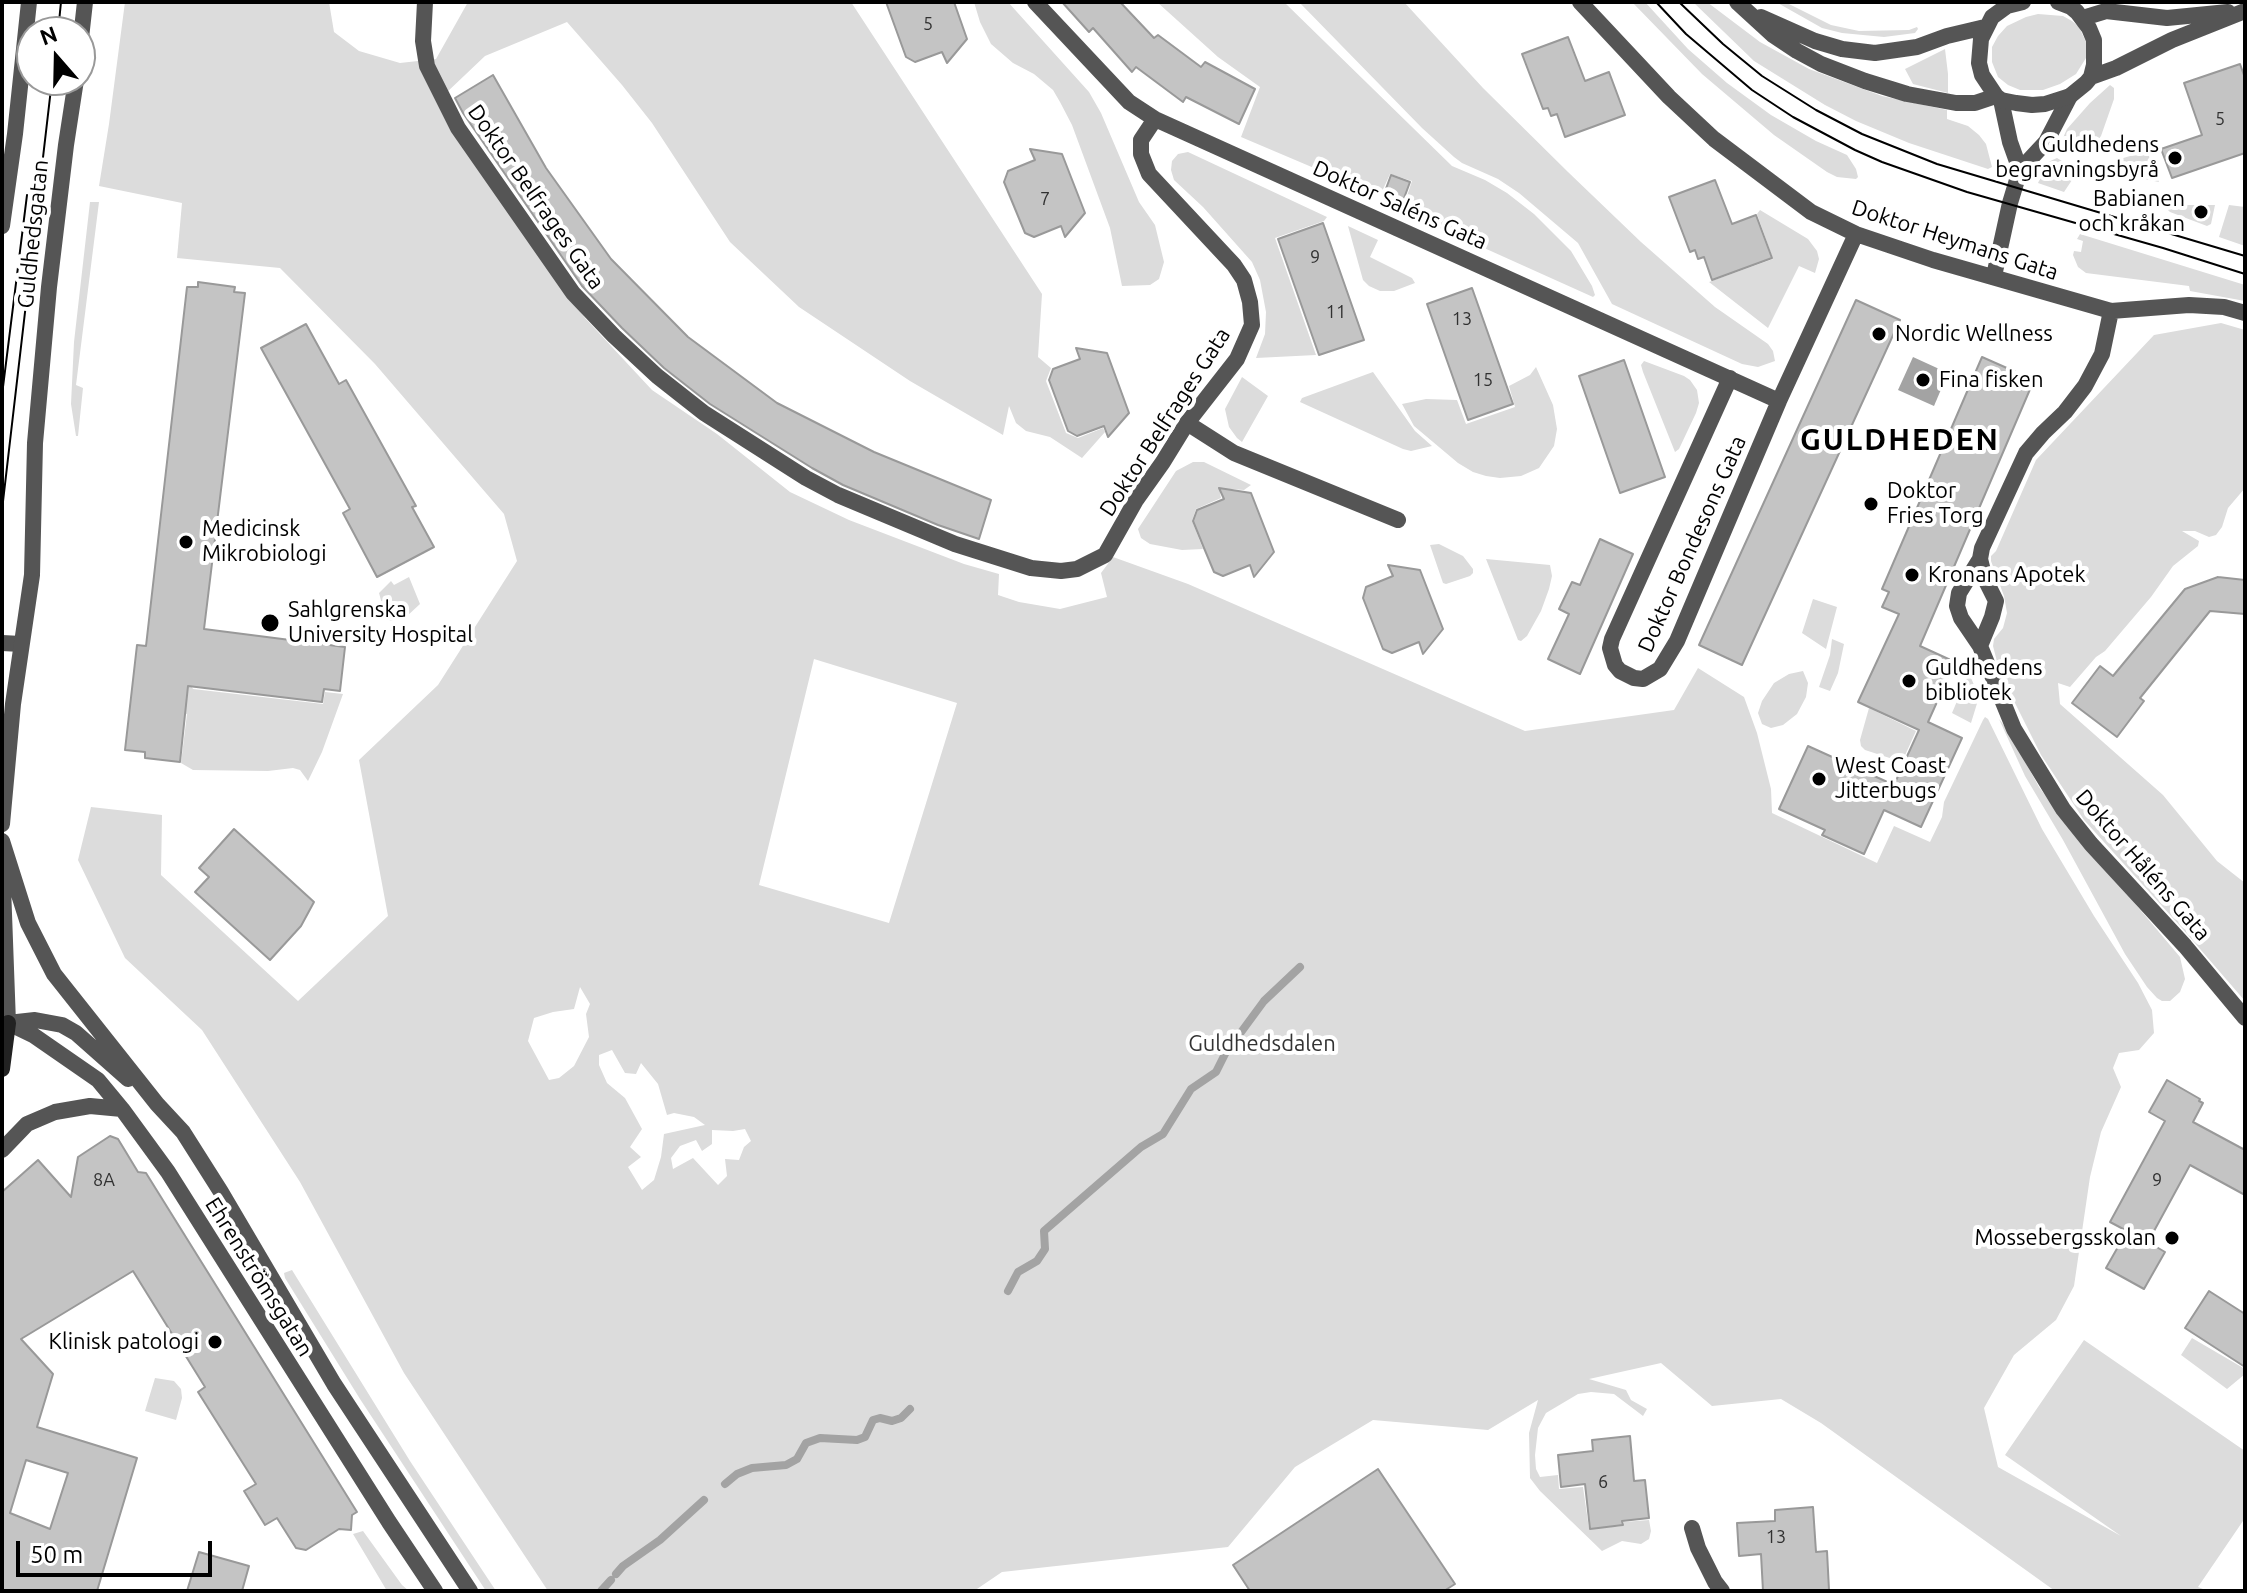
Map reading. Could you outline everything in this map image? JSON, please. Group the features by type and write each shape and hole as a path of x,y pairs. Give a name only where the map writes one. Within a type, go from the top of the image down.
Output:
{"main road":[{"path":"2,1069 4,1022"}],"street":[{"name":"Guldhedsgatan","path":"2,226 29,2"},
{"name":"Doktor Belfrages Gata","path":"425,2 423,41 427,66 458,128 573,293 614,336 657,376 704,413 806,478 838,495 955,544 1031,568 1077,569 1105,555 1136,500 1187,423 1237,359 1252,325 1244,280 1234,265 1149,174 1141,154 1141,140 1155,119"},
{"name":"Doktor Saléns Gata","path":"1035,2 1129,102 1155,119 1779,401"},
{"name":"Doktor Heymans Gata","path":"1580,2 1669,97 1714,139 1811,212 1856,234 1933,260 2111,311 2189,305 2224,307 2245,313"},
{"path":"2013,3 1992,17 1985,27 1979,63 1982,75 1998,98 2020,170"},
{"path":"1741,5 1815,41 1859,52 1905,50 1985,27"},
{"path":"1741,5 1773,35 1797,51 1865,81 1907,94 1956,103 1998,98 2016,103 2045,104 2070,96 2091,77 2245,10"},
{"path":"2071,7 2167,18 2245,10"},
{"path":"2071,7 2094,40 2091,77"},
{"name":"Guldhedsgatan","path":"2,824 10,726 32,575 35,443 74,96"},
{"path":"1994,276 2020,170 2046,142 2070,96"},
{"name":"Doktor Bondesons Gata","path":"1730,378 1612,639 1611,659 1628,676 1643,679 1660,669 1668,659 1779,401 1856,234"},
{"name":"Doktor Håléns Gata","path":"2111,311 2102,354 2085,386 2026,453 1982,548 1980,559 1959,593 1957,606 1961,618 1980,646 2014,729 2063,809 2245,1018"},
{"path":"1187,423 1234,453 1398,520"},
{"path":"1980,559 1985,579 1996,601 1980,646"},
{"path":"2,643 21,644"},
{"name":"Ehrenströmsgatan","path":"2,841 28,923 54,974 157,1104 183,1132 334,1384 470,1591"},
{"path":"2,859 4,1022"},
{"name":"Ehrenströmsgatan","path":"4,1022 35,1020 62,1025 76,1033 157,1104"},
{"name":"Ehrenströmsgatan","path":"4,1022 33,1035 98,1080 122,1109 168,1172 435,1591"},
{"path":"2,1150 27,1124 55,1112 90,1106 122,1109"},
{"path":"1692,1528 1698,1548 1722,1591"}],"green space":[{"name":"Guldhedsdalen","path":"125,2 329,2 334,32 359,51 400,63 436,59 468,2 851,2 1042,294 1038,357 1051,368 1046,381 1066,433 1078,438 1103,428 1105,432 1082,458 1050,437 1026,431 1016,423 1009,406 1003,435 910,381 799,307 730,242 652,123 567,22 485,56 445,94 532,246 585,318 652,390 717,434 790,492 849,520 964,564 999,574 998,595 1019,602 1060,609 1107,597 1101,573 1113,557 1188,584 1525,731 1674,710 1698,668 1744,697 1771,789 1772,813 1877,863 1894,826 1930,842 1942,817 1944,802 1983,720 1985,717 1988,719 2042,829 2138,983 2152,1010 2154,1033 2139,1050 2119,1053 2113,1068 2121,1087 2101,1132 2090,1177 2074,1286 2056,1320 2014,1355 1984,1408 1998,1467 2121,1536 2005,1455 2084,1340 2245,1451 2245,1518 2198,1587 2208,1591 2055,1591 1821,1423 1781,1399 1712,1406 1661,1363 1589,1379 1626,1390 1631,1400 1647,1409 1643,1416 1614,1394 1578,1394 1546,1413 1538,1428 1535,1455 1540,1477 1558,1475 1559,1489 1583,1487 1589,1529 1649,1520 1649,1539 1641,1544 1622,1541 1602,1551 1530,1478 1529,1433 1538,1400 1488,1430 1373,1420 1295,1467 1228,1547 1002,1572 974,1591 548,1591 404,1373 300,1182 202,1030 125,958 78,860 91,807 162,815 161,875 298,1001 388,916 359,760 438,685 517,561 504,514 375,364 280,268 177,258 182,203 99,186","holes":["814,659 957,703 889,923 759,885","580,987 590,1004 586,1014 589,1037 574,1066 559,1078 549,1080 528,1041 534,1018 574,1009","612,1050 625,1073 636,1074 641,1063 658,1084 667,1115 674,1113 694,1117 705,1125 664,1134 654,1180 642,1190 628,1167 641,1157 630,1147 642,1129 625,1098 607,1083 599,1065 599,1055","745,1129 751,1141 744,1147 739,1160 725,1159 727,1176 718,1185 693,1158 673,1169 671,1158 680,1146 696,1140 702,1151 712,1144 712,1130"]},
{"path":"974,2 1008,2 1089,92 1139,202 1155,225 1164,262 1159,279 1150,285 1122,286 1110,228 1072,125 1053,90 991,44"},
{"path":"1157,2 1284,2 1452,166 1485,180 1534,214 1571,251 1595,295 1593,297 1402,211 1412,181 1390,174 1380,196 1241,137 1260,87 1218,57"},
{"path":"1299,2 1404,2 1483,88 1568,172 1715,307 1768,344 1775,361 1758,367 1742,364 1612,304 1578,243 1519,193 1454,157"},
{"path":"1632,2 1645,2 1688,49 1771,115 1847,155 1858,177 1837,177 1827,172 1774,135 1702,74"},
{"path":"1693,2 1707,2 1760,42 1809,69 1882,96 1947,110 1947,119 1968,126 1979,135 1986,144 1992,167 1988,169 1909,143 1825,105 1754,61"},
{"path":"1776,2 1785,2 1831,25 1859,31 1918,29 1915,33 1884,37 1842,33 1822,28"},
{"path":"2038,14 2063,16 2079,27 2086,42 2086,58 2076,74 2060,84 2043,90 2020,90 1998,77 1992,62 1992,47 2007,26"},
{"path":"1945,49 1948,93 1913,84 1905,69"},
{"path":"2110,85 2114,88 2114,99 2101,136 2092,148 2080,152 2063,145 2067,129"},
{"path":"2147,151 2159,182 2139,178 2119,166 2120,159"},
{"path":"1188,152 1327,217 1324,221 1275,238 1316,355 1256,358 1265,334 1266,312 1260,280 1252,262 1203,207 1174,180 1172,161 1178,154"},
{"path":"2057,158 2078,171 2064,192 2038,183 2048,162"},
{"path":"90,202 99,202 76,385 83,388 76,436 71,404 74,342"},
{"path":"2170,205 2215,205 2211,224 2207,226 2170,212 2167,209"},
{"path":"2229,205 2245,207 2245,246 2219,237"},
{"path":"1760,210 1808,239 1819,259 1815,273 1799,266 1768,328 1709,282 1773,259 1757,214"},
{"path":"1348,226 1378,240 1370,257 1412,278 1415,283 1394,291 1380,291 1369,286 1363,280"},
{"path":"2080,234 2245,285 2245,301 2190,291 2189,286 2086,273 2078,267 2073,255 2074,251 2081,252 2083,241 2077,239"},
{"path":"2221,323 2245,330 2245,488 2228,508 2216,535 2209,537 2195,531 2182,531 2199,541 2198,546 2173,566 2151,597 2070,687 2058,683 2060,704 2163,795 2217,861 2245,883 2245,1001 2084,820 2041,755 2006,680 2002,681 1993,646 2007,613 1991,556 1996,551 2036,460 2154,335"},
{"path":"1644,361 1684,376 1697,390 1699,403 1696,413 1675,452 1643,372 1641,365"},
{"path":"1536,367 1553,405 1557,429 1554,446 1539,468 1521,476 1486,476 1458,463 1414,426 1402,404 1426,399 1457,400 1466,424 1515,407 1509,386 1530,375"},
{"path":"1373,372 1415,431 1432,446 1411,451 1403,449 1300,402 1302,398"},
{"path":"1242,377 1268,396 1242,442 1229,427 1225,409"},
{"path":"1193,462 1204,462 1251,485 1244,490 1232,489 1220,493 1221,498 1196,509 1192,521 1203,549 1182,550 1150,544 1141,538 1138,529 1176,471"},
{"path":"1439,544 1463,556 1473,573 1443,583 1430,545"},
{"path":"1486,559 1550,565 1552,576 1541,611 1521,641 1518,640"},
{"path":"409,577 420,604 406,617 390,621 385,615 379,593 391,581 394,585"},
{"path":"1813,599 1837,607 1826,649 1802,633"},
{"path":"1832,639 1844,644 1838,673 1830,691 1819,687"},
{"path":"1803,671 1808,683 1806,697 1797,714 1783,725 1771,728 1762,724 1758,713 1774,683 1789,674"},
{"path":"1969,673 1979,697 1971,723 1952,713"},
{"path":"187,685 193,689 323,704 325,692 343,694 308,781 300,770 293,768 268,771 193,770 181,763"},
{"path":"1869,708 1916,731 1902,762 1861,746"},
{"path":"1999,719 2039,787 2057,811 2180,957 2185,979 2180,992 2170,1001 2157,998 2125,954 2025,776"},
{"path":"292,1270 410,1461 496,1591 486,1591 360,1399 285,1278 284,1273"},
{"path":"2192,1338 2245,1369 2245,1374 2227,1389 2181,1355"},
{"path":"155,1378 174,1381 181,1389 182,1398 176,1420 145,1411"},
{"path":"363,1531 409,1591 387,1591 353,1534"}],"shaded area":[{"path":"1913,357 1948,373 1934,406 1898,390"}],"building":[{"path":"886,2 954,2 967,39 947,63 942,52 915,62 906,57"},
{"path":"1062,2 1120,2 1154,38 1158,35 1201,67 1205,62 1255,89 1239,124 1186,97 1183,102 1136,67 1132,72 1093,28 1089,32"},
{"path":"1568,37 1585,81 1609,72 1625,115 1565,137 1557,114 1551,116 1548,108 1543,109 1522,54"},
{"path":"2240,64 2245,78 2245,153 2172,178 2161,149 2202,135 2184,83"},
{"path":"493,75 546,168 611,259 688,337 777,403 874,452 991,500 979,539 843,485 812,468 710,404 664,368 622,328 582,286 455,98"},
{"path":"1030,149 1062,154 1085,213 1065,237 1061,226 1034,237 1025,233 1004,182 1008,171 1035,160"},
{"path":"1391,175 1410,182 1403,201 1384,194"},
{"path":"1715,180 1732,224 1756,215 1772,258 1712,280 1704,257 1698,259 1695,250 1690,252 1669,197"},
{"path":"1323,223 1364,340 1319,355 1278,239"},
{"name":"Medicinsk Mikrobiologi","path":"198,282 235,287 234,292 245,293 204,629 345,647 340,691 324,689 322,702 188,686 180,762 145,758 145,752 125,750 137,645 146,646 187,287 198,287"},
{"path":"1472,288 1513,404 1468,420 1427,304"},
{"path":"1856,300 1900,320 1742,665 1699,645"},
{"path":"306,324 339,384 346,380 416,506 412,507 434,547 377,577 343,513 350,509 261,348"},
{"path":"1076,348 1107,353 1129,413 1108,437 1104,426 1077,436 1068,431 1049,380 1053,369 1080,359"},
{"path":"1982,357 2034,380 1920,646 1955,662 1928,722 1962,738 1921,827 1884,810 1864,854 1822,835 1825,830 1779,809 1808,746 1894,785 1919,730 1858,702 1899,614 1882,607 1889,592 1882,589"},
{"path":"1624,360 1665,477 1620,493 1579,376"},
{"path":"1219,488 1251,493 1274,552 1254,577 1250,565 1223,576 1214,572 1193,521 1197,510 1224,499"},
{"path":"1600,539 1633,554 1580,674 1548,659 1569,614 1559,609 1572,582 1580,585"},
{"path":"1388,565 1420,570 1443,629 1423,654 1419,642 1392,653 1383,649 1363,598 1366,587 1393,576"},
{"path":"2218,577 2245,580 2245,614 2210,611 2140,698 2144,701 2117,737 2072,703 2100,666 2113,676 2185,589"},
{"path":"234,829 314,902 301,926 270,960 195,892 209,877 199,868"},
{"path":"2167,1080 2203,1103 2193,1122 2245,1150 2245,1195 2190,1165 2148,1242 2165,1252 2144,1289 2106,1268 2127,1231 2110,1222 2165,1121 2149,1112"},
{"path":"110,1136 118,1139 138,1172 146,1173 357,1512 352,1515 351,1530 339,1529 306,1550 296,1548 277,1518 265,1525 244,1491 256,1484 198,1392 205,1387 133,1271 21,1339 53,1374 37,1427 137,1458 97,1591 2,1591 2,1192 38,1160 71,1197 78,1157","holes":["26,1460 68,1473 50,1529 10,1513"]},
{"path":"2209,1291 2245,1314 2245,1367 2185,1328"},
{"path":"1630,1436 1634,1481 1645,1480 1649,1518 1590,1529 1585,1484 1561,1487 1558,1455 1593,1451 1592,1440"},
{"path":"1378,1469 1455,1584 1444,1591 1250,1591 1233,1565"},
{"path":"1813,1507 1816,1552 1827,1551 1829,1590 1763,1591 1761,1554 1739,1556 1737,1523 1775,1521 1775,1510"},
{"path":"199,1552 249,1566 242,1591 187,1591"}],"waterway":[{"path":"1008,1291 1018,1272 1037,1261 1045,1249 1044,1231 1141,1147 1163,1134 1191,1089 1216,1072 1225,1054 1264,1001 1300,967"},
{"path":"725,1484 737,1474 752,1468 786,1465 797,1459 806,1443 820,1438 857,1440 865,1437 873,1420 892,1421 901,1418 910,1409"},
{"path":"616,1574 704,1500"},
{"path":"601,1591 611,1580"}],"tram line":[{"path":"60,16 61,2"},
{"path":"1656,2 1686,34 1752,90 1793,117 1855,150 1967,192 2245,274"},
{"path":"1679,2 1762,76 1862,134 1937,164 2245,256"},
{"path":"2,510 50,96"},
{"path":"2,395 27,195"}],"place":[{"name":"Guldhedens begravningsbyrå","path":"2175,158"},
{"name":"Babianen och kråkan","path":"2201,212"},
{"name":"Nordic Wellness","path":"1879,334"},
{"name":"Fina fisken","path":"1923,380"},
{"name":"Doktor Fries Torg","path":"1871,504"},
{"name":"Medicinsk Mikrobiologi","path":"186,542"},
{"name":"Kronans Apotek","path":"1912,575"},
{"name":"Sahlgrenska University Hospital","path":"270,623"},
{"name":"Guldhedens bibliotek","path":"1909,681"},
{"name":"West Coast Jitterbugs","path":"1819,779"},
{"name":"Mossebergsskolan","path":"2172,1238"},
{"name":"Klinisk patologi","path":"215,1342"}],"district":[{"name":"GULDHEDEN","path":"1900,440"}]}
